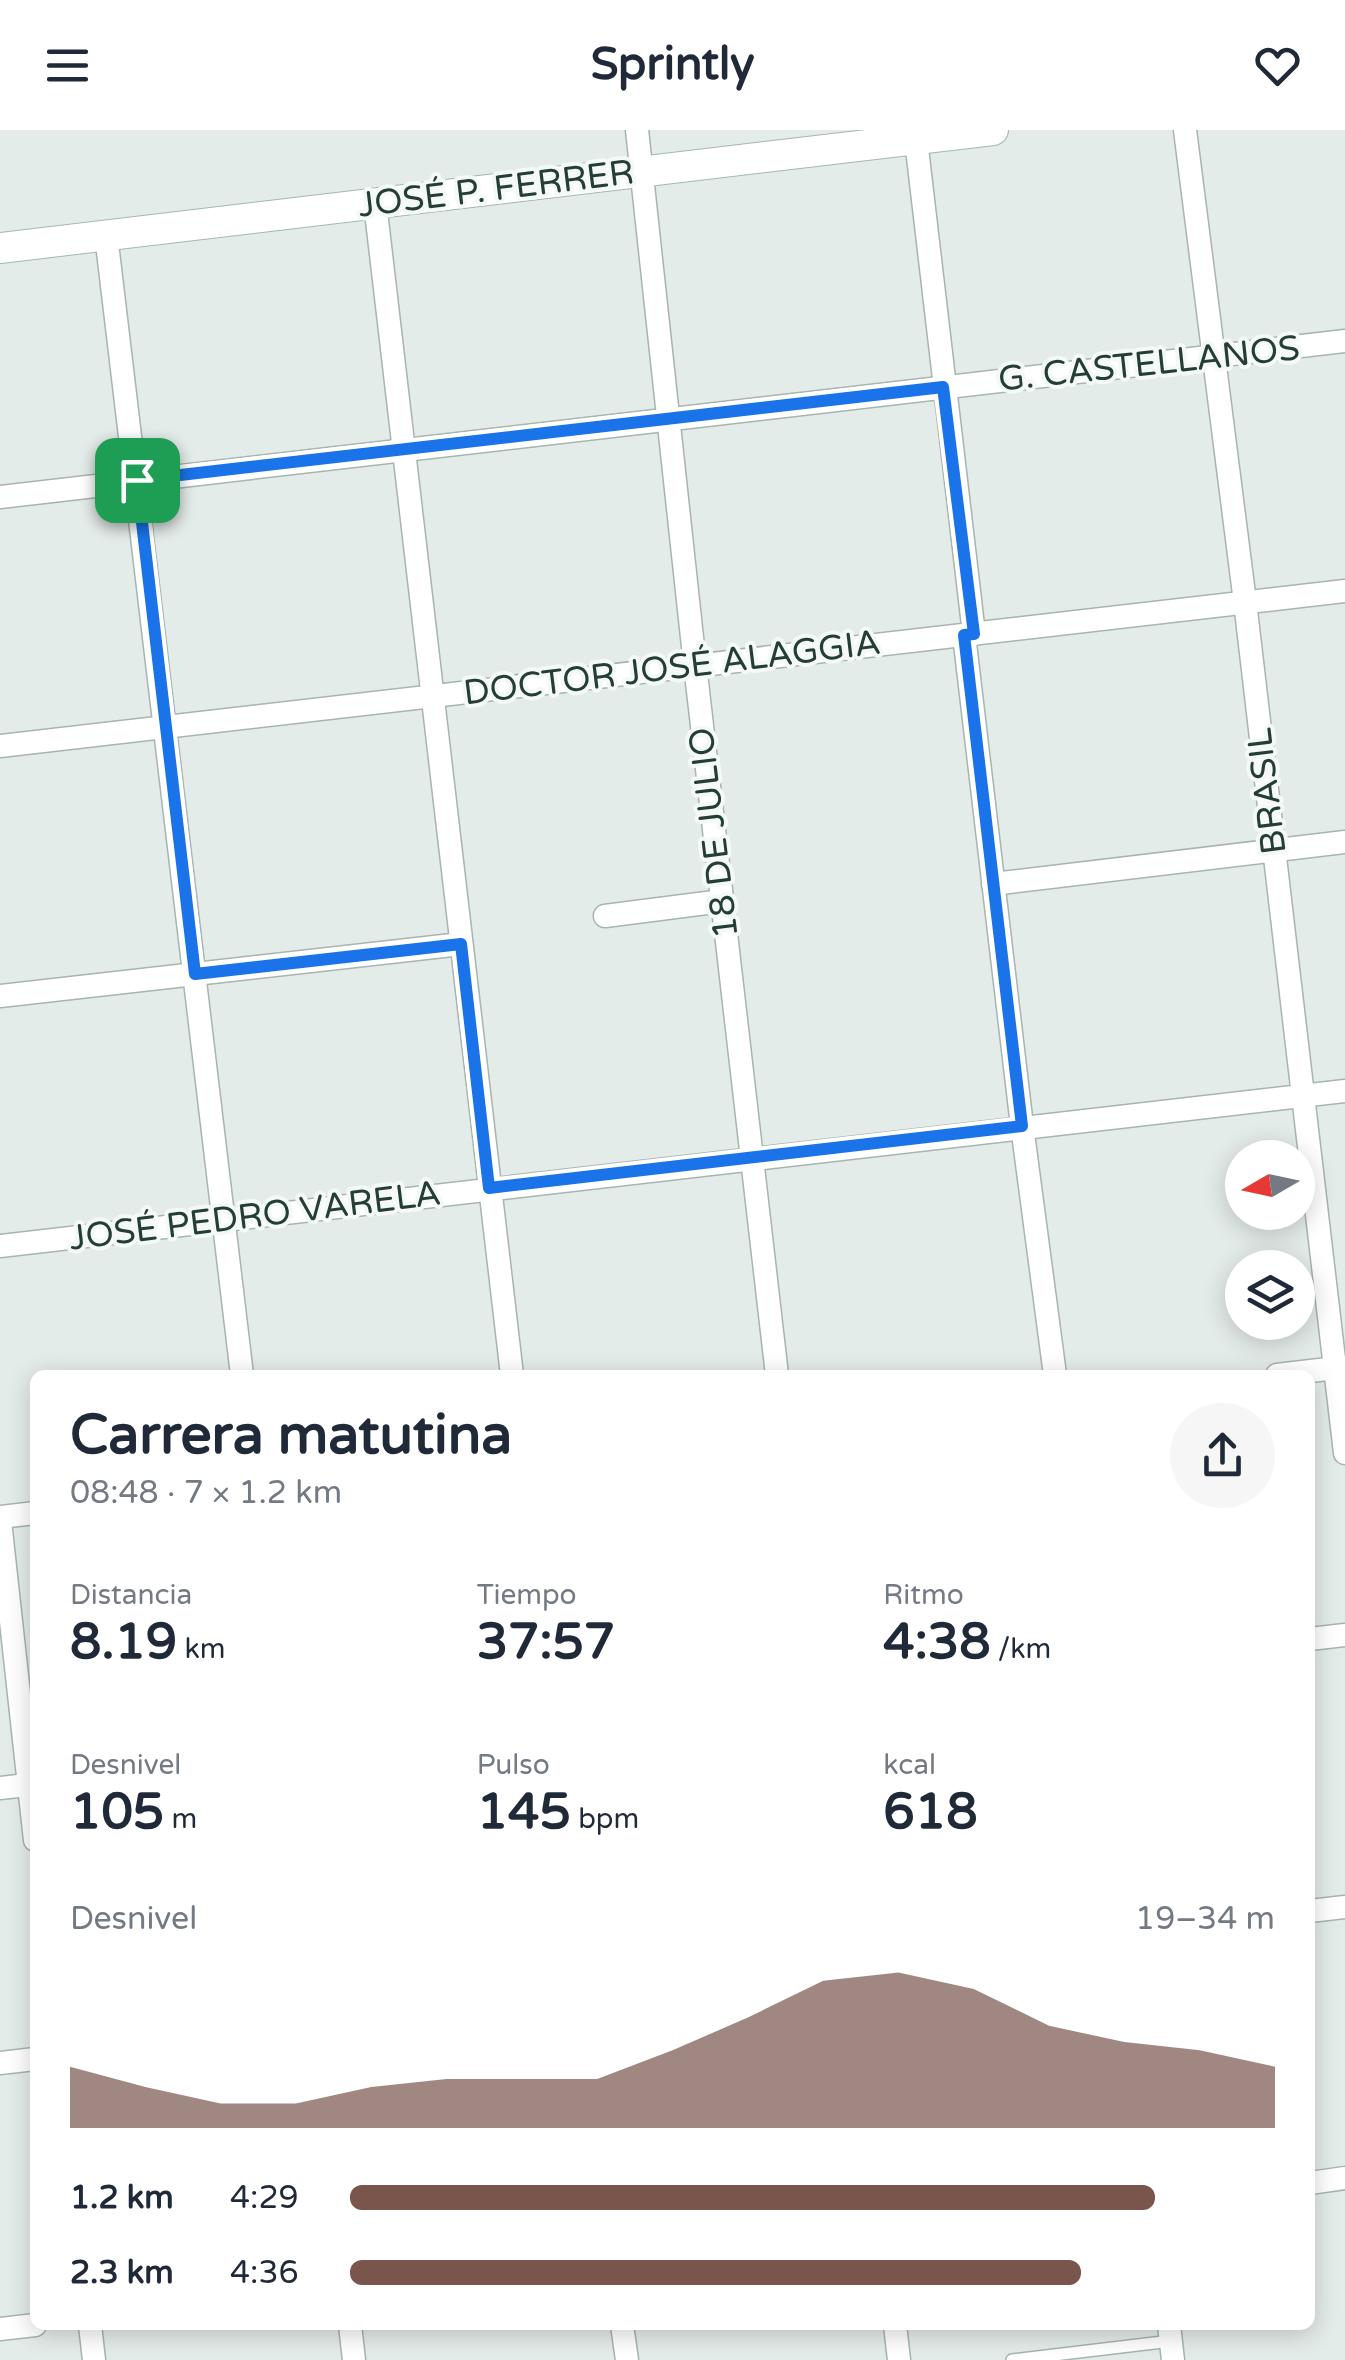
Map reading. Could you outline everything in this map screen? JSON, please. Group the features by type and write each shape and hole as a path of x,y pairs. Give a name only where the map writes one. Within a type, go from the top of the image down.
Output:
{"main road":[{"name":"JOSÉ P. FERRER","path":"0,248 993,130"}],"street":[{"name":"18 DE JULIO","path":"637,130 776,1370"},
{"name":"BRASIL","path":"1186,130 1303,1096 1340,1368 1345,1453"},
{"path":"916,140 993,884 1055,1370"},
{"path":"376,203 511,1370"},
{"path":"106,235 241,1370"},
{"name":"G. CASTELLANOS","path":"0,497 1345,341"},
{"name":"DOCTOR JOSÉ ALAGGIA","path":"0,746 1345,591"},
{"path":"993,884 1345,842"},
{"path":"605,916 722,901"},
{"path":"0,996 461,944"},
{"name":"JOSÉ PEDRO VARELA","path":"0,1246 1345,1091"},
{"path":"1315,1371 1340,1368"},
{"path":"30,1514 0,1519 30,1767"},
{"path":"1315,1638 1345,1635"},
{"path":"0,1788 30,1784"},
{"path":"1315,1911 1345,1908"},
{"path":"0,2063 30,2060"},
{"path":"1315,2182 1345,2178"},
{"path":"0,2329 30,2326"},
{"path":"91,2330 94,2360"},
{"path":"351,2330 354,2360"},
{"path":"623,2330 627,2360"},
{"path":"896,2330 899,2360"}],"lane":[{"path":"1012,2360 1171,2342"}],"route":[{"path":"943,387 974,634 964,635 1022,1126 489,1188 461,944 195,974 137,480 943,387"}]}
